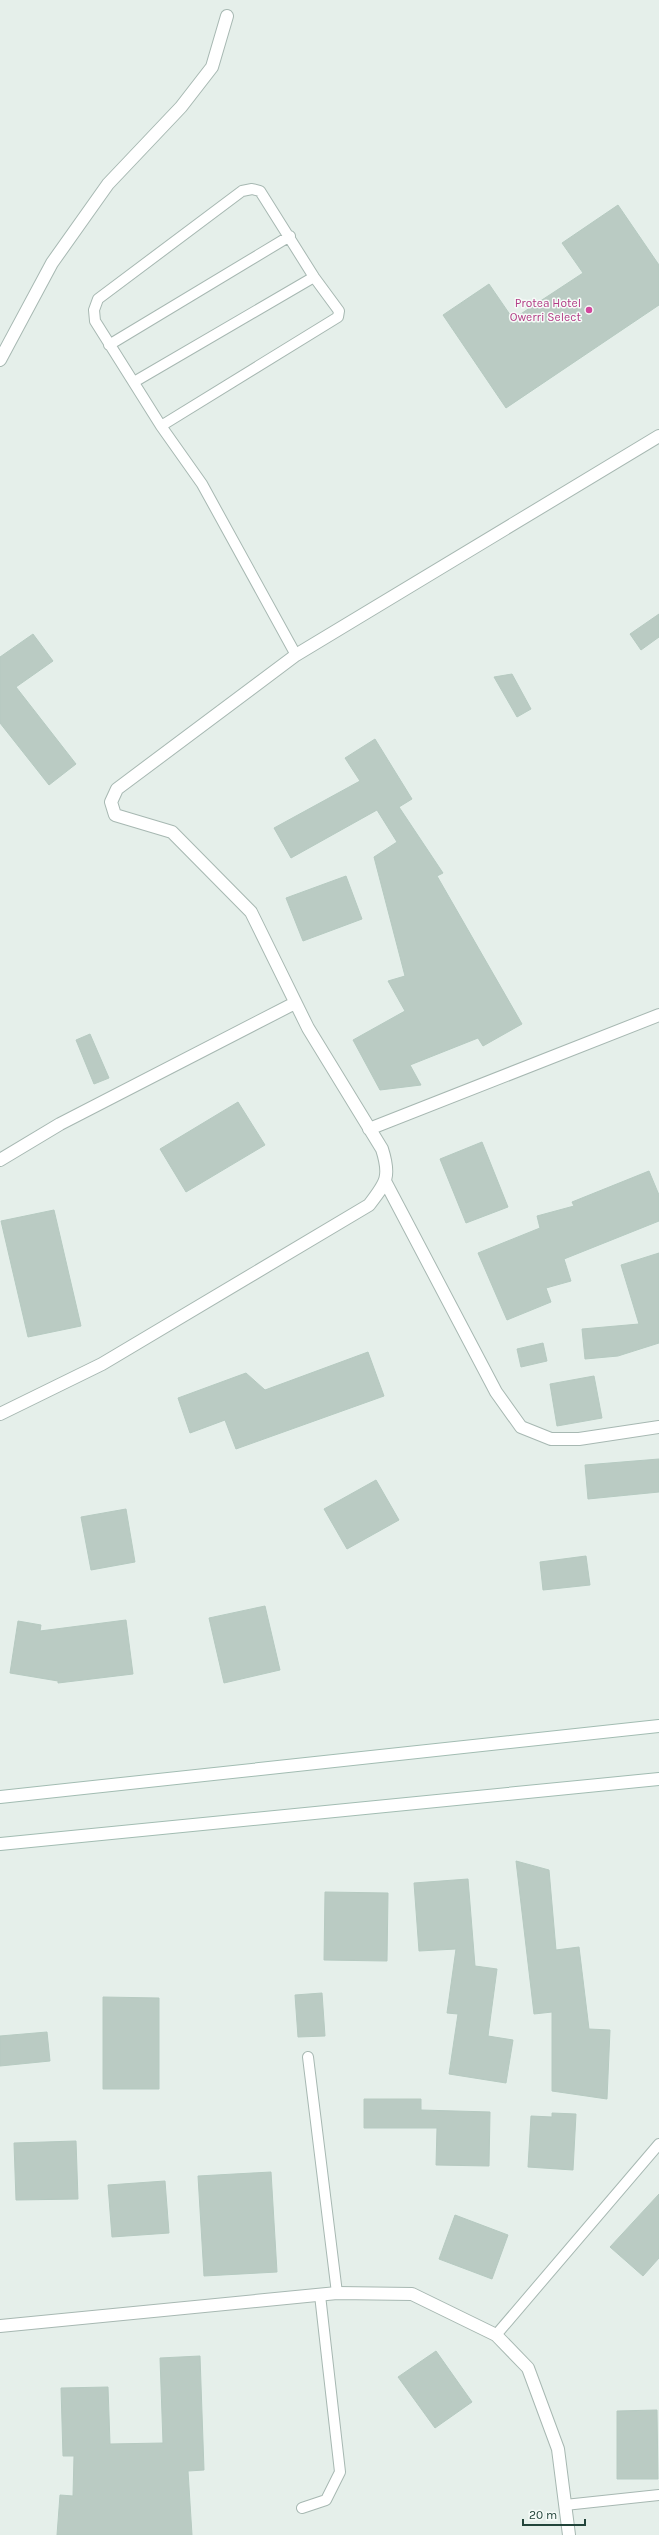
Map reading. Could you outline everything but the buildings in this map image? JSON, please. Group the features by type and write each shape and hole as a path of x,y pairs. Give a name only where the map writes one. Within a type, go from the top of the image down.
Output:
{"street":[{"path":"0,360 52,263 103,191 181,107 212,67 227,16"},
{"path":"0,1414 102,1364 362,1210 369,1205 386,1183 388,1167 382,1149 295,1003 251,912 172,832 115,816 111,802 117,789 296,655 659,436"},
{"path":"0,1160 60,1124 295,1003"},
{"path":"369,1129 659,1015"},
{"path":"386,1183 496,1392 521,1427 551,1439 579,1439 659,1427"},
{"path":"0,1798 659,1726"},
{"path":"0,1844 659,1778"},
{"path":"0,2326 337,2293 412,2294 496,2335 528,2368 558,2449 569,2535"}],"lane":[{"path":"161,426 336,320 339,311 314,276 260,191 252,189 242,191 98,299 94,310 95,321 109,345 161,426 202,484 296,655"},
{"path":"109,345 290,236"},
{"path":"134,382 314,276"},
{"path":"308,2057 337,2293"},
{"path":"496,2335 659,2144"},
{"path":"302,2508 326,2500 340,2472 320,2295"},
{"path":"565,2505 659,2495"}],"place":[{"name":"Protea Hotel Owerri Select","path":"589,310"}]}
